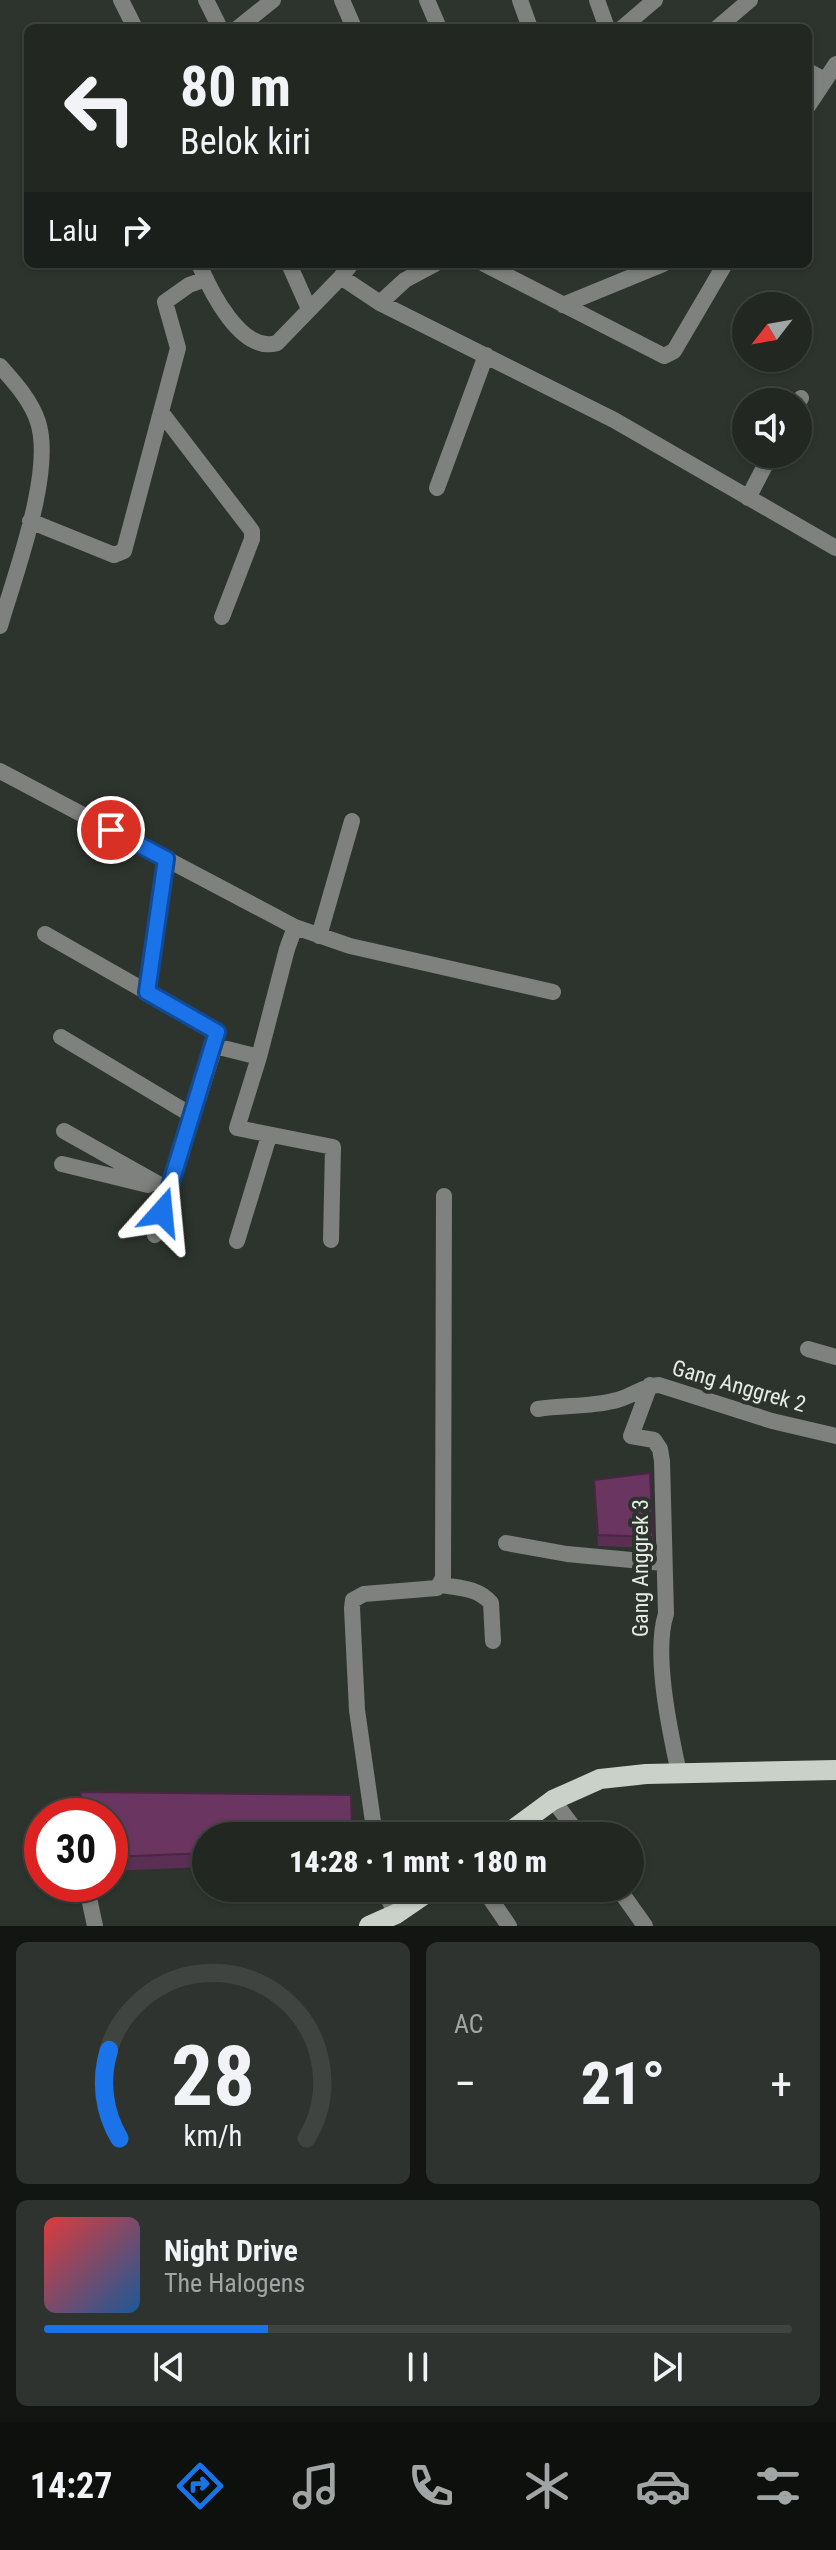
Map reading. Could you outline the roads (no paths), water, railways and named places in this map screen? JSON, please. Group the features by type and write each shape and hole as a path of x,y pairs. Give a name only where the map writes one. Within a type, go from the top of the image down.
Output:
{"main road":[{"path":"523,1822 553,1800 600,1779 679,1773 836,1770"},
{"path":"369,1926 414,1902"}],"street":[{"path":"121,0 133,24"},
{"path":"206,0 218,24"},
{"path":"342,0 352,24"},
{"path":"427,0 437,24"},
{"path":"520,0 529,24"},
{"path":"597,0 606,24"},
{"path":"627,24 655,0"},
{"path":"725,24 750,0"},
{"path":"243,24 267,5"},
{"path":"812,71 833,71"},
{"path":"812,100 833,71"},
{"path":"291,268 309,309"},
{"path":"380,303 405,280 428,268"},
{"path":"492,268 664,356 674,351 723,268"},
{"path":"563,305 653,268"},
{"path":"30,521 114,555 122,554 178,348 165,302 202,272 231,321 261,344 269,346 277,343 346,270 380,303 614,420 836,548"},
{"path":"437,488 486,355"},
{"path":"0,366 22,391 37,420 41,436 41,464 30,521 0,626"},
{"path":"161,412 252,531 252,539 222,617"},
{"path":"748,498 764,468"},
{"path":"0,771 295,927 350,946 553,992"},
{"path":"319,936 352,821"},
{"path":"147,992 166,859"},
{"path":"295,927 237,1128 333,1147 331,1240"},
{"path":"45,934 217,1032 155,1235"},
{"path":"61,1037 193,1116"},
{"path":"215,1046 259,1057"},
{"path":"64,1131 169,1190"},
{"path":"237,1241 269,1136"},
{"path":"62,1164 169,1190"},
{"path":"441,1585 444,1559 444,1196"},
{"path":"808,1349 836,1357"},
{"name":"Gang Anggrek 2","path":"538,1409 614,1401 650,1385 659,1385 772,1421 836,1436"},
{"name":"Gang Anggrek 3","path":"650,1385 631,1436 654,1440 660,1449 666,1614 660,1631 664,1691 679,1773"},
{"path":"506,1543 567,1554 663,1563"},
{"path":"373,1822 357,1710 353,1600 364,1594 437,1588 441,1585 476,1591 491,1603 493,1641"},
{"path":"553,1800 570,1822"},
{"path":"90,1902 95,1926"},
{"path":"390,1902 396,1914"},
{"path":"493,1902 509,1926"},
{"path":"628,1902 645,1926"}]}
